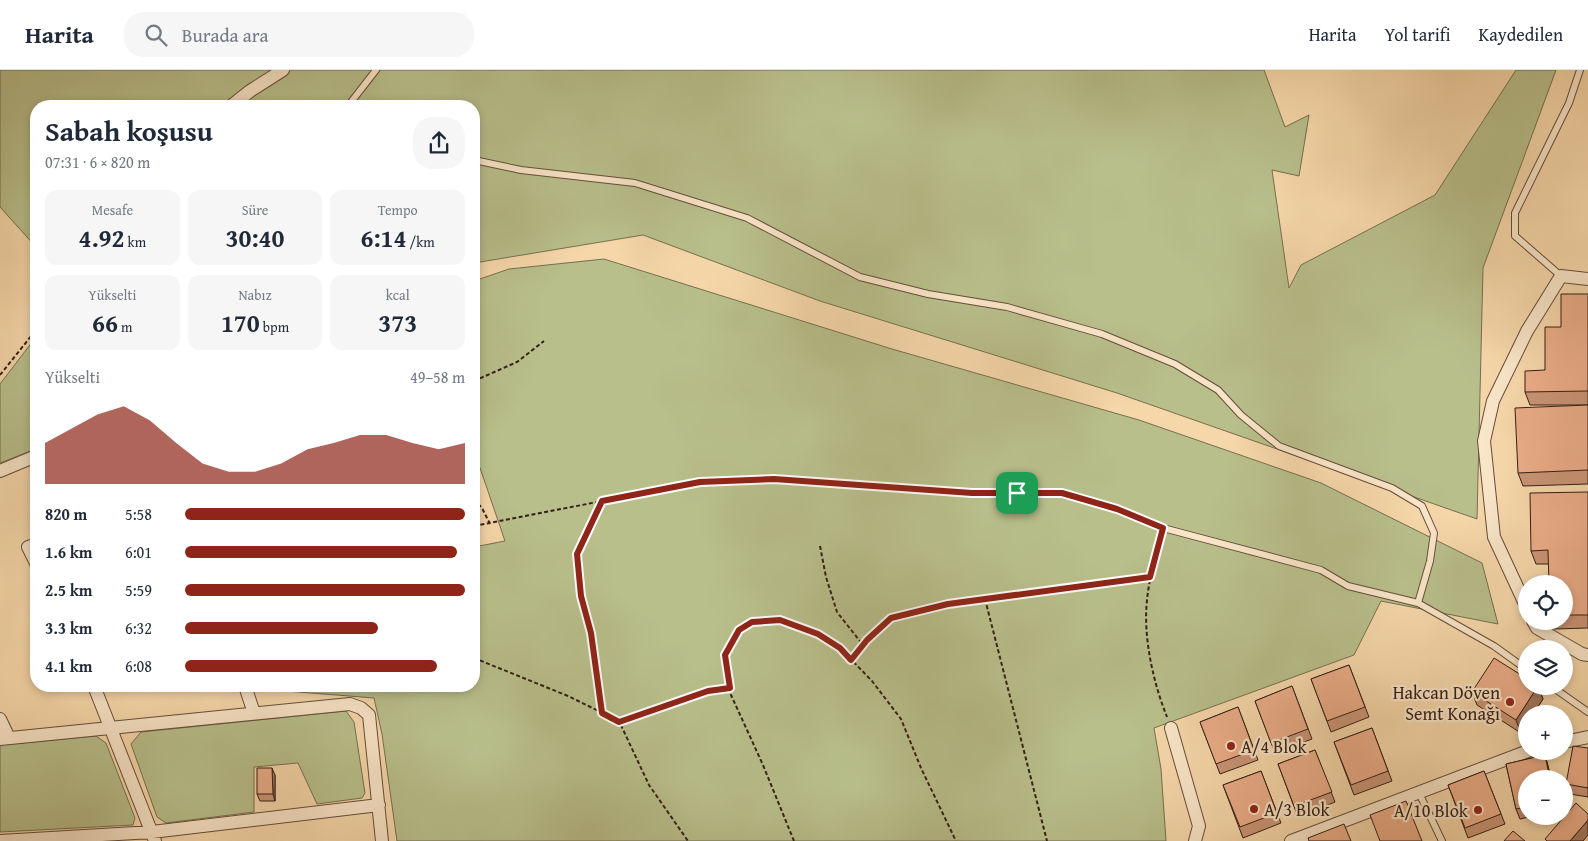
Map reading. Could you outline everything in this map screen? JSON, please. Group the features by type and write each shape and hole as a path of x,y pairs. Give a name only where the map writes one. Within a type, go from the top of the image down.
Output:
{"street":[{"path":"238,100 250,90 282,70"},
{"path":"1518,589 1494,537 1484,441 1493,401 1528,331 1561,276 1588,279"},
{"path":"0,471 30,458"},
{"path":"1540,630 1582,654 1588,655"},
{"path":"96,692 153,837"},
{"path":"247,692 254,713"},
{"path":"0,719 4,738 350,704 361,708 369,715 382,841"},
{"path":"1171,728 1199,826 1194,841"},
{"path":"1573,740 1588,737"},
{"path":"1297,840 1518,755"},
{"path":"0,841 153,837 378,806"}],"lane":[{"path":"353,100 376,70"},
{"path":"1561,276 1515,236 1515,213 1569,102 1580,70"},
{"path":"480,161 521,170 634,183 747,218 860,277 928,294 1008,307 1102,334 1175,364 1218,390 1241,415 1279,446 1392,488 1422,506 1434,533 1430,561 1418,603"},
{"path":"1163,528 1321,570 1348,586 1418,603 1494,646 1518,663"},
{"path":"1564,695 1588,712"},
{"path":"1419,793 1442,841"}],"path":[{"path":"0,375 30,338"},
{"path":"480,378 517,362 544,341"},
{"path":"480,525 700,482 774,479 972,493 1062,493 1117,509 1163,528 1150,577 1147,600 1147,633 1158,693 1171,728"},
{"path":"602,501 577,554 581,596 591,633 602,713"},
{"path":"480,506 490,524"},
{"path":"820,546 826,577 837,612 863,645"},
{"path":"851,660 863,645 891,618 948,604 1150,577"},
{"path":"984,600 1047,841"},
{"path":"794,841 763,765 731,695 725,655 739,630 752,622 780,620 818,634 840,648 872,681 901,719 920,768 956,841"},
{"path":"480,660 568,696 619,722 649,785 688,841"},
{"path":"619,722 708,691 730,688"}],"green space":[{"path":"0,70 1264,70 1285,127 1309,115 1299,176 1272,170 1289,288 1301,265 1435,195 1516,70 1556,70 1483,268 1477,519 1117,393 820,301 643,235 480,262 480,100 30,100 30,240 0,207"},
{"path":"604,259 892,349 1139,420 1321,483 1482,563 1498,624 1381,601 1354,655 1154,728 1161,769 1166,841 397,841 382,734 374,698 299,692 480,692 480,546 505,541 480,468 480,279 509,269"},
{"path":"30,345 30,451 0,463 0,384"},
{"path":"346,711 354,722 365,793 362,798 317,804 298,763 254,767 254,812 166,823 157,817 131,744 141,732"},
{"path":"96,736 106,743 135,818 133,825 0,832 0,745"}],"building":[{"path":"1561,294 1588,294 1588,391 1525,392 1525,371 1545,370 1545,327 1561,327"},
{"path":"1588,405 1588,470 1518,473 1515,408"},
{"path":"1588,492 1588,615 1573,615 1573,575 1549,575 1548,550 1531,551 1530,493"},
{"path":"1494,658 1518,673 1518,695 1532,695 1526,705 1518,705 1518,717 1516,720 1472,692"},
{"path":"1349,665 1365,707 1327,721 1311,679"},
{"path":"1292,686 1308,729 1271,743 1255,701"},
{"name":"A/4 Blok","path":"1238,707 1254,750 1216,764 1200,722"},
{"path":"1372,728 1388,771 1351,785 1334,742"},
{"path":"1573,746 1588,748 1588,788 1573,785 1573,770 1569,770 1570,760 1573,760"},
{"path":"1315,750 1332,792 1294,806 1278,764"},
{"path":"1523,760 1546,760 1548,770 1518,770 1518,809 1516,809 1506,764"},
{"path":"257,768 272,768 273,794 257,794"},
{"name":"A/3 Blok","path":"1261,771 1277,813 1240,827 1223,785"},
{"name":"A/10 Blok","path":"1484,771 1501,814 1465,828 1448,785"},
{"path":"1406,801 1422,841 1380,841 1370,815"},
{"path":"1576,803 1588,814 1588,820 1570,841 1547,841 1545,839 1557,825 1573,825 1573,806"},
{"path":"1344,824 1351,841 1309,841 1308,838"},
{"path":"1513,831 1525,841 1504,841"}],"place":[{"name":"Hakcan Döven Semt Konağı","path":"1510,702"},
{"name":"A/4 Blok","path":"1231,746"},
{"name":"A/3 Blok","path":"1254,809"},
{"name":"A/10 Blok","path":"1478,810"}],"route":[{"path":"774,479 972,493 1017,493 1062,493 1117,509 1163,528 1150,577 948,604 891,618 867,640 851,660 840,648 818,634 780,620 752,622 739,630 725,655 730,688 708,691 619,722 602,713 591,633 581,596 577,554 602,501 700,482 774,479"}]}
